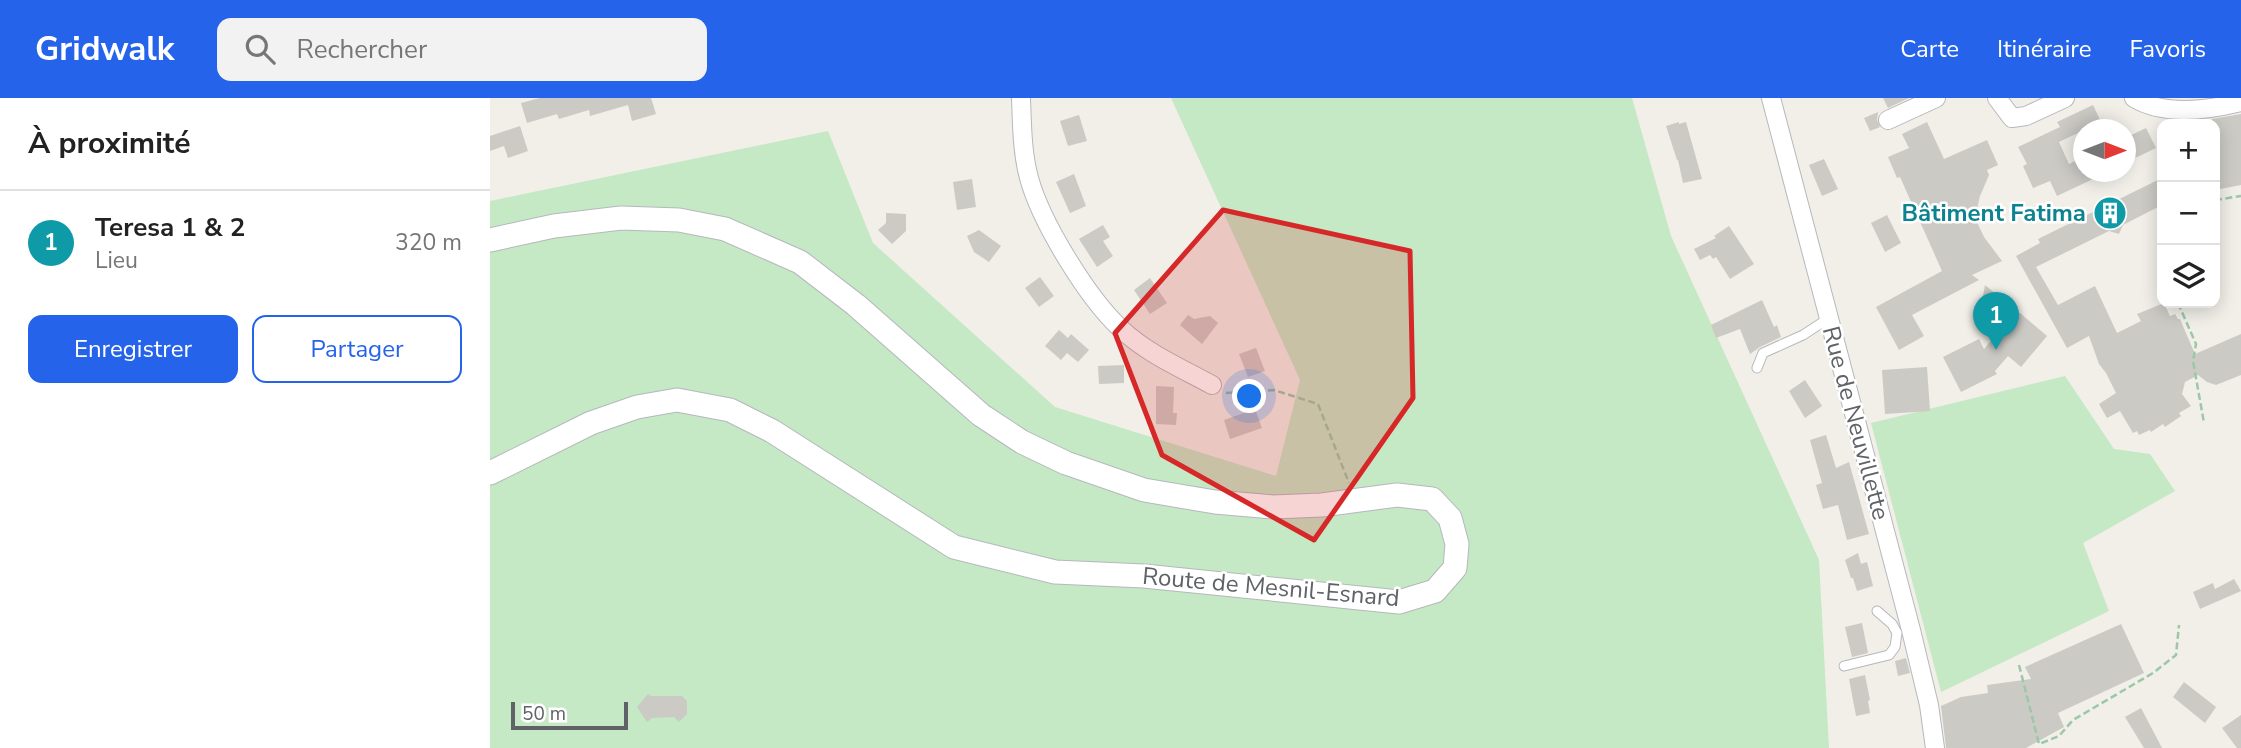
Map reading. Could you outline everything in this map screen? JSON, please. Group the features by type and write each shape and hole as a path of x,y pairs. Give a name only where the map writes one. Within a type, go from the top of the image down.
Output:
{"street":[{"path":"1021,98 1023,140 1029,178 1043,218 1088,289 1121,329 1162,358 1212,384"},
{"name":"Rue de Neuvillette","path":"1772,98 1904,632 1929,705 1935,748"},
{"path":"1888,120 1936,98"},
{"path":"1997,98 2012,118 2026,117 2065,98"},
{"path":"2134,98 2153,107 2175,111 2241,102"},
{"name":"Route de Mesnil-Esnard","path":"490,240 554,226 621,218 679,220 725,229 800,262 856,305 981,415 1022,442 1066,463 1144,491 1215,502 1273,507 1322,505 1397,495 1432,499 1450,518 1457,544 1455,568 1435,591 1399,602 1144,576 1055,572 954,547 772,430 730,410 677,400 637,407 591,423 490,473"}],"lane":[{"path":"1758,369 1763,353 1829,321"},
{"path":"1844,666 1889,655 1904,632 1877,611"}],"path":[{"path":"2220,199 2241,196"},
{"path":"2180,308 2196,344 2193,362 2204,423"},
{"path":"1212,384 1215,394 1275,390 1318,404 1356,500"},
{"path":"2019,665 2039,744 2059,736 2073,720 2152,673 2176,655 2179,625"}],"highlighted area":[{"path":"1223,210 1410,251 1413,398 1314,540 1162,455 1115,333"}],"green space":[{"path":"1171,98 1632,98 1671,236 1819,560 1829,748 490,748 490,201 828,131 873,243 1055,407 1276,476 1300,380"},
{"path":"2065,376 2114,449 2150,454 2175,491 2083,543 2109,611 1941,692 1871,423"}],"building":[{"path":"540,98 651,98 656,114 632,121 628,105 590,116 589,110 559,119 557,114 527,123 521,103"},
{"path":"1883,98 1909,98 1888,108"},
{"path":"2093,105 2100,119 2073,119 2073,135 2059,142 2069,164 2073,162 2073,182 2087,182 2057,196 2050,181 2033,188 2023,166 2027,164 2018,147 2060,127 2057,122"},
{"path":"1878,112 1880,127 1870,131 1864,118"},
{"path":"2241,114 2241,185 2220,189 2220,119 2212,119"},
{"path":"1079,115 1087,141 1068,146 1060,121"},
{"path":"1686,122 1702,179 1683,183 1666,126"},
{"path":"1927,122 1944,159 1987,140 1998,165 1987,170 1989,175 1975,218 1984,237 2002,261 1972,275 1979,280 1912,315 1924,336 1899,350 1876,307 1942,271 1900,177 1897,178 1888,157 1909,148 1902,134"},
{"path":"520,126 528,151 508,158 504,146 490,151 490,136"},
{"path":"2146,128 2156,148 2136,158 2136,133"},
{"path":"1824,159 1838,189 1822,196 1809,165"},
{"path":"1074,174 1086,206 1070,213 1056,182"},
{"path":"972,179 976,207 957,210 953,182"},
{"path":"2157,180 2157,208 2123,225 2119,234 2109,231 2036,267 2058,305 2095,286 2117,333 2141,321 2137,314 2157,306 2166,308 2170,316 2175,314 2180,319 2195,354 2241,334 2241,375 2216,385 2198,375 2185,382 2182,394 2191,406 2165,427 2163,424 2151,432 2150,430 2139,435 2137,431 2133,433 2120,411 2107,418 2099,404 2116,393 2099,364 2089,336 2067,348 2016,256 2040,243 2038,239"},
{"path":"886,213 906,214 906,231 892,244 878,230 886,223"},
{"path":"1887,215 1901,243 1885,252 1871,223"},
{"path":"1103,225 1110,237 1103,241 1113,256 1097,267 1079,239"},
{"path":"1729,226 1754,264 1730,279 1716,257 1713,259 1710,255 1700,260 1694,249 1716,238 1714,236"},
{"path":"979,230 1001,246 989,262 974,252 967,236"},
{"path":"1040,277 1054,296 1039,307 1025,288"},
{"path":"1150,278 1167,303 1150,314 1134,290"},
{"path":"1985,285 2011,307 1979,317"},
{"path":"1762,300 1781,337 1750,354 1740,329 1716,338 1711,325"},
{"path":"2015,313 2020,313 2047,336 2021,367 2008,356 1995,371 1997,374 1961,392 1943,357 1979,339 1984,349"},
{"path":"1188,315 1194,319 1210,316 1218,323 1202,344 1180,325"},
{"path":"1059,330 1068,338 1071,334 1089,350 1078,362 1067,353 1061,360 1045,346"},
{"path":"1256,348 1265,371 1248,377 1239,354"},
{"path":"1124,365 1124,383 1099,384 1098,366"},
{"path":"1927,367 1930,411 1885,414 1882,370"},
{"path":"1805,380 1822,406 1805,418 1789,391"},
{"path":"1156,386 1174,387 1173,413 1177,413 1176,425 1156,424"},
{"path":"1255,409 1262,428 1230,439 1224,420"},
{"path":"1826,435 1836,468 1849,462 1869,534 1847,540 1838,505 1823,509 1816,485 1822,483 1810,440"},
{"path":"1858,553 1861,564 1867,562 1873,586 1857,591 1845,560"},
{"path":"2234,579 2241,591 2200,609 2193,592 2213,583 2215,589"},
{"path":"1862,623 1868,653 1852,657 1845,627"},
{"path":"2121,624 2144,673 2058,713 2064,727 2026,748 1946,748 1941,706 1961,697 1988,693 1987,685 2031,679 2025,667"},
{"path":"1906,658 1910,673 1898,676 1895,661"},
{"path":"1865,675 1870,713 1856,716 1849,679"},
{"path":"2184,682 2216,707 2205,723 2173,697"},
{"path":"648,694 682,696 687,701 687,714 679,722 674,717 652,718 647,722 637,707"},
{"path":"2141,708 2162,748 2144,748 2125,717"},
{"path":"2241,715 2241,748 2237,748 2222,728"}],"place":[{"name":"Bâtiment Fatima","path":"2110,213"},
{"name":"Teresa 1 & 2","path":"1996,350"}]}
